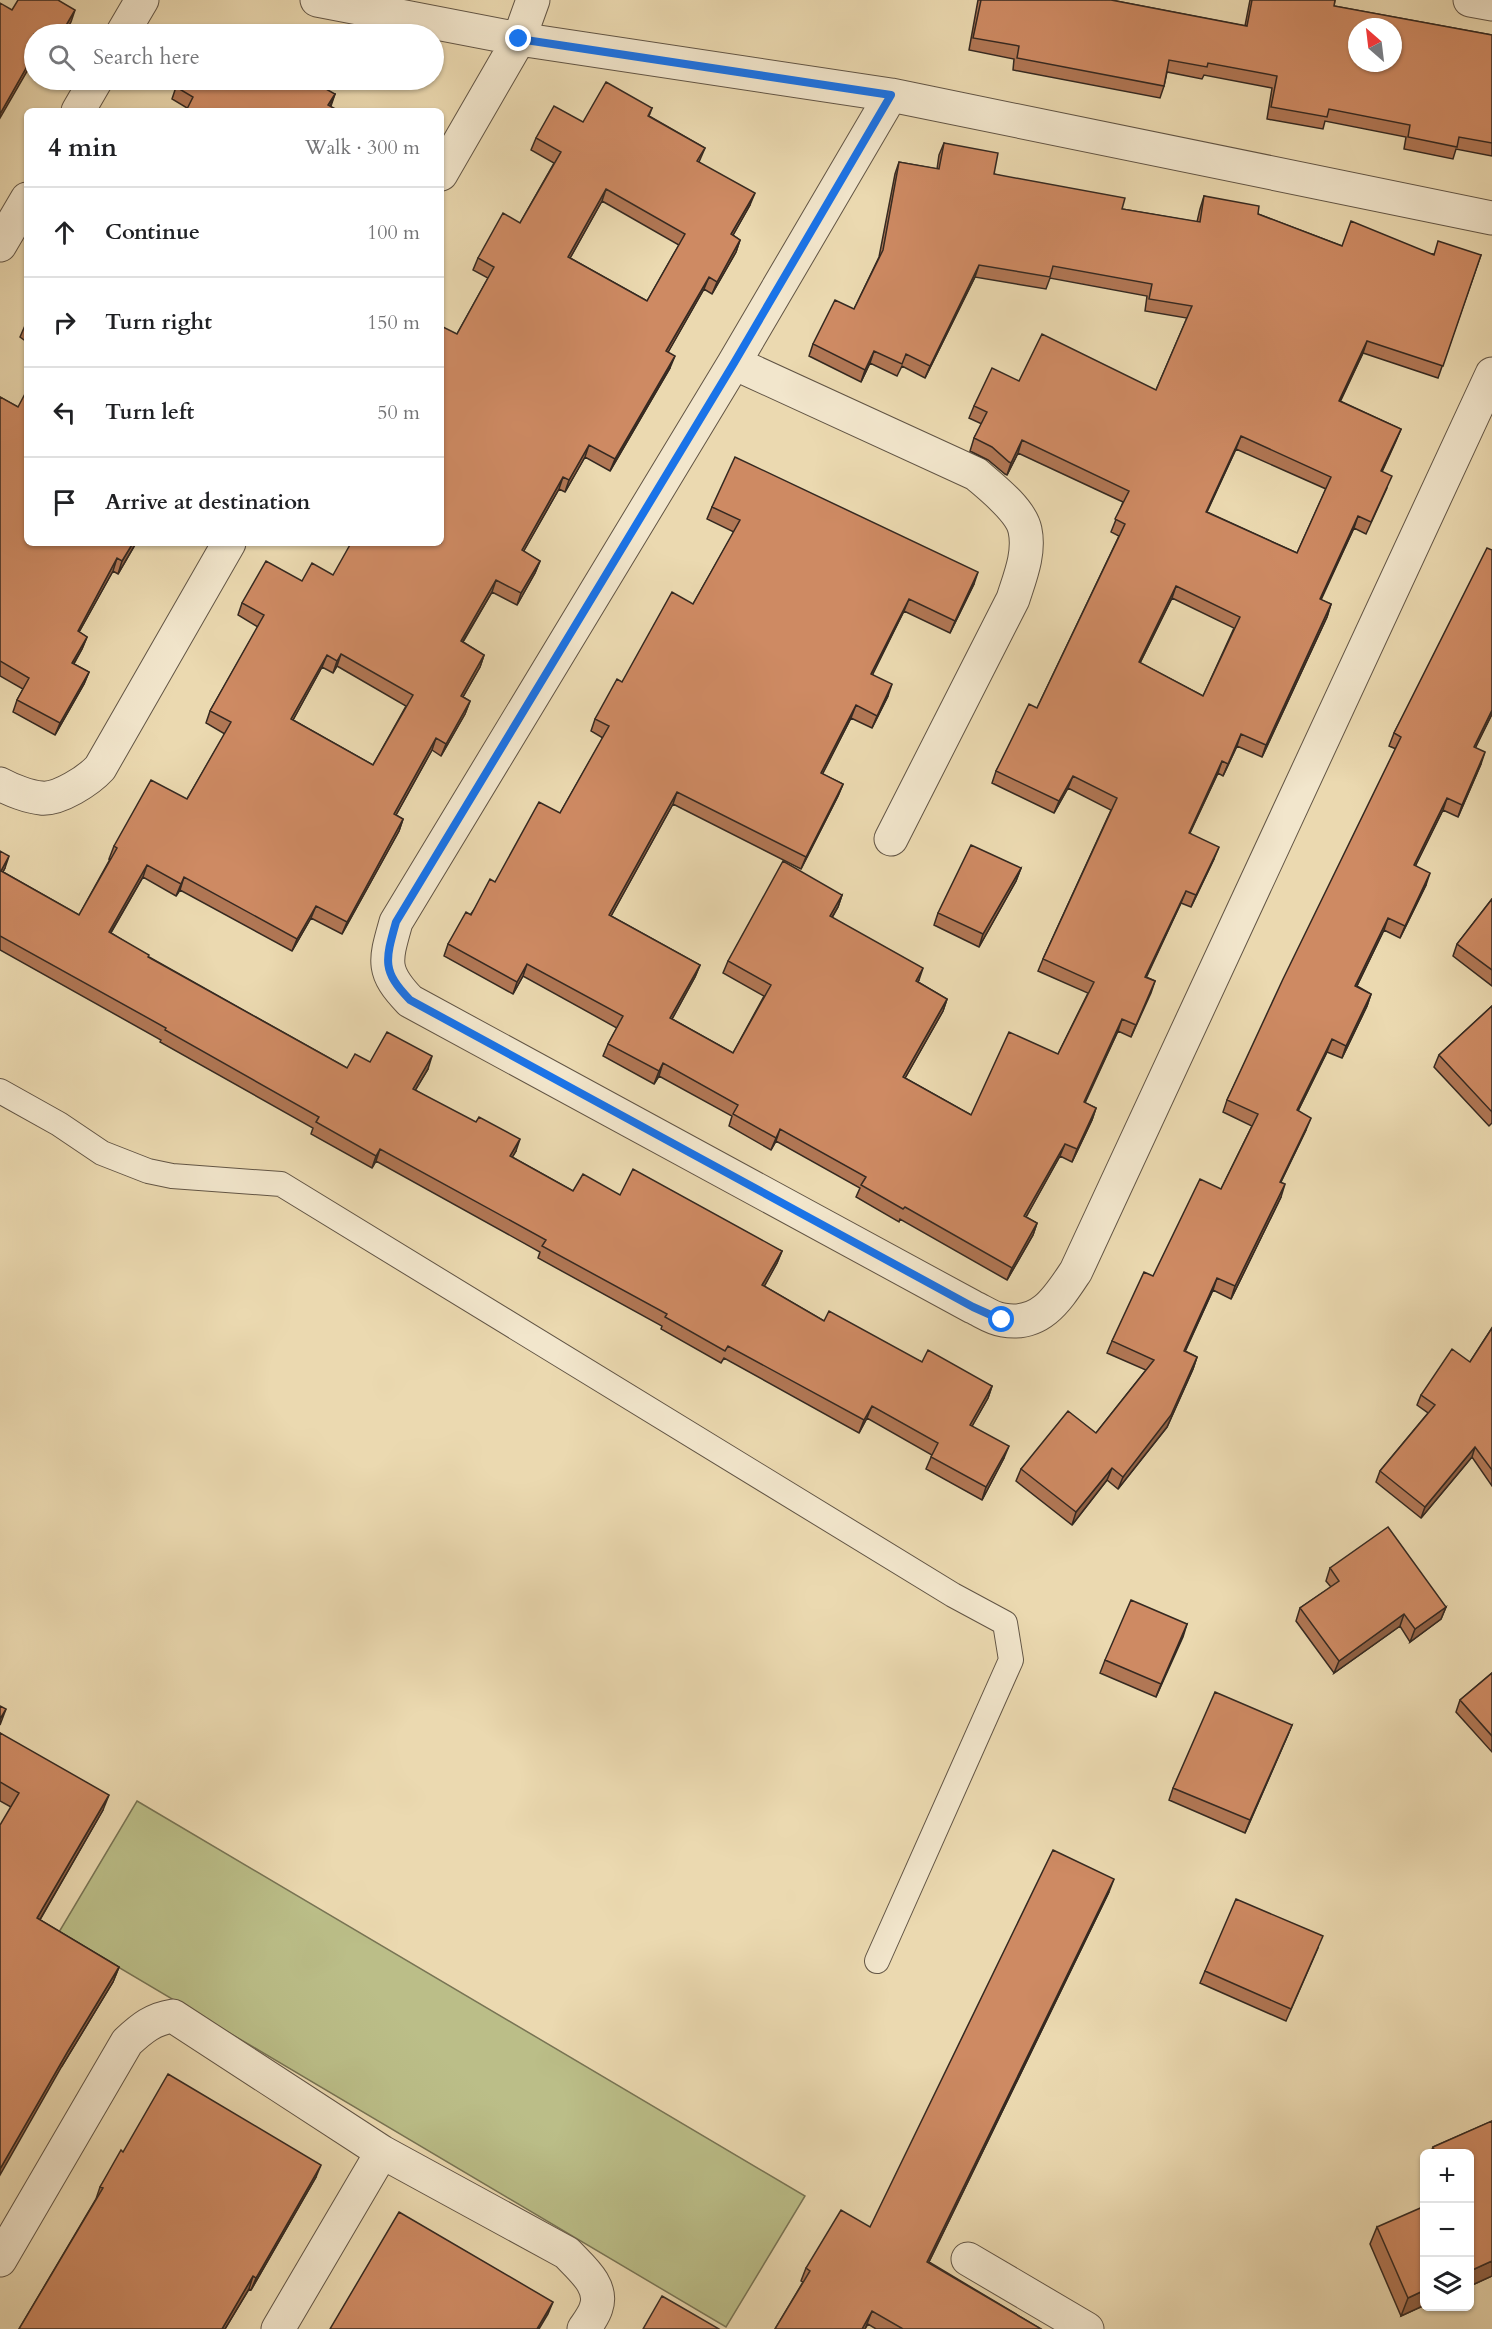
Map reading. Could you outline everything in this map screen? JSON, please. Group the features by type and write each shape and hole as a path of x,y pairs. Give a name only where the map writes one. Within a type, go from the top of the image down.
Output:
{"street":[{"path":"128,24 142,0"},
{"path":"317,0 441,24"},
{"path":"444,169 519,39 533,0"},
{"path":"1470,0 1492,4"},
{"path":"444,25 519,39 891,95 1492,218"},
{"path":"80,108 90,90"},
{"path":"891,95 734,363 396,922 387,969 396,986 410,1000 973,1307 1002,1320 1029,1321 1054,1302 1076,1271 1492,374"},
{"path":"0,245 24,203"},
{"path":"734,363 976,474 1006,499 1025,529 1024,564 1013,598 891,839"},
{"path":"0,784 43,799 89,780 100,768 227,546"},
{"path":"0,2260 127,2042 144,2026 159,2018 173,2016 382,2152 567,2253 587,2274 598,2291 597,2308 584,2329"},
{"path":"278,2329 382,2152"},
{"path":"968,2259 1087,2329"}],"lane":[{"path":"0,1091 59,1124 102,1154 148,1171 172,1176 281,1184 943,1589 1005,1623 1011,1660 877,1961"}],"green space":[{"path":"137,1801 805,2196 726,2327 59,1932"}],"building":[{"path":"18,0 58,0 75,10 67,24 24,24 24,72 0,114 0,3 12,10"},
{"path":"981,0 1111,0 1247,26 1252,0 1335,0 1334,6 1399,18 1348,18 1348,72 1402,72 1402,18 1492,35 1492,143 1459,137 1457,147 1408,137 1410,125 1329,109 1327,117 1271,107 1277,76 1208,63 1207,67 1169,60 1164,86 1017,58 1019,46 973,38"},
{"path":"606,82 652,108 648,116 705,148 697,161 755,193 731,234 740,240 717,282 709,277 666,351 675,356 615,459 589,445 569,480 563,477 522,550 540,561 521,593 496,580 461,641 484,655 461,696 470,701 446,744 436,738 394,814 403,819 347,922 316,906 297,939 184,877 181,884 147,865 109,932 149,955 148,957 347,1068 355,1054 370,1062 387,1032 432,1056 413,1089 476,1122 479,1117 520,1139 510,1156 573,1191 583,1174 620,1195 633,1169 782,1251 762,1285 824,1321 829,1311 922,1362 928,1350 992,1386 970,1425 1009,1446 986,1487 931,1457 938,1443 872,1406 864,1420 728,1346 725,1351 665,1317 667,1314 542,1246 546,1240 380,1149 376,1156 316,1122 319,1117 165,1030 166,1028 0,936 0,851 9,856 1,871 79,915 117,848 114,846 151,780 187,799 231,722 210,711 264,615 242,603 266,561 302,581 312,563 333,575 349,546 444,546 444,328 457,334 494,267 478,258 503,213 520,223 561,152 536,138 554,106 583,122","holes":["606,189 685,234 647,301 568,257","341,654 413,695 373,765 291,719 327,655 337,661"]},
{"path":"181,90 328,90 335,94 328,105 334,108 188,108 193,97"},
{"path":"944,143 998,153 994,174 1125,198 1122,209 1200,222 1204,196 1259,206 1258,214 1342,246 1351,221 1434,255 1438,241 1481,255 1443,366 1367,341 1339,401 1401,429 1381,471 1392,476 1371,522 1358,516 1320,599 1331,604 1266,745 1241,734 1228,764 1222,761 1189,833 1219,847 1196,895 1186,891 1145,977 1155,981 1136,1025 1122,1019 1084,1102 1096,1108 1077,1149 1065,1144 1024,1216 1037,1223 1012,1268 905,1207 903,1209 861,1185 866,1177 780,1129 776,1138 733,1114 738,1105 663,1063 659,1071 608,1044 623,1016 527,964 517,982 448,944 466,912 471,915 490,879 495,882 539,802 560,813 609,726 595,719 617,679 622,682 672,592 693,604 740,520 712,507 735,457 978,572 955,621 909,599 871,674 892,684 877,716 856,705 821,773 843,784 806,857 677,792 609,915 700,965 670,1018 733,1053 771,985 728,961 783,861 842,895 830,916 923,968 916,981 947,999 903,1077 971,1115 1009,1032 1058,1054 1094,982 1043,959 1117,798 1073,776 1059,801 996,771 1029,704 1037,708 1125,524 1115,519 1129,491 1022,440 1011,463 1009,462 992,447 974,438 987,412 974,406 992,368 1019,381 1042,334 1156,390 1192,306 1149,299 1152,284 1053,266 1050,277 979,265 930,366 906,354 902,364 874,351 865,370 813,344 835,300 854,309 883,250 899,162 939,169","holes":["1241,436 1331,477 1297,553 1206,512","1176,586 1240,617 1203,696 1139,662"]},
{"path":"24,396 24,546 131,546 122,561 117,558 78,631 87,637 72,663 89,672 60,723 17,700 29,678 0,661 0,397 18,407"},
{"path":"1487,548 1492,550 1492,710 1474,747 1485,752 1462,805 1447,798 1414,865 1430,873 1405,926 1388,918 1355,986 1371,994 1346,1046 1332,1039 1297,1110 1311,1118 1280,1182 1285,1184 1235,1286 1217,1278 1184,1351 1197,1357 1171,1415 1123,1477 1112,1468 1076,1512 1021,1469 1068,1411 1096,1433 1154,1360 1112,1341 1144,1272 1153,1276 1200,1179 1221,1189 1258,1114 1227,1100 1283,979 1401,737 1394,733"},
{"path":"971,845 1021,868 983,934 938,913"},
{"path":"1492,899 1492,970 1457,944"},
{"path":"1492,1006 1492,1112 1439,1055"},
{"path":"1492,1328 1492,1470 1475,1447 1425,1507 1380,1471 1435,1405 1421,1395 1452,1349 1470,1362"},
{"path":"1388,1527 1446,1607 1415,1629 1404,1614 1339,1661 1300,1608 1339,1581 1330,1568"},
{"path":"1131,1600 1187,1624 1161,1684 1105,1660"},
{"path":"1492,1673 1492,1736 1460,1700"},
{"path":"1215,1692 1292,1725 1250,1820 1173,1788"},
{"path":"0,1706 6,1709 0,1719"},
{"path":"0,1733 109,1795 37,1918 119,1967 0,2169 0,1825 19,1793 0,1782"},
{"path":"1053,1850 1114,1879 927,2262 1041,2329 903,2329 872,2311 862,2329 775,2329 810,2271 806,2268 841,2210 870,2227"},
{"path":"1236,1899 1323,1936 1291,2009 1205,1971"},
{"path":"168,2074 321,2165 256,2278 253,2276 222,2329 19,2329 103,2188 100,2187 121,2150 123,2152"},
{"path":"1492,2121 1492,2261 1474,2269 1474,2149 1434,2149 1433,2147"},
{"path":"1420,2208 1420,2292 1408,2298 1377,2227"},
{"path":"399,2212 553,2302 537,2329 330,2329"},
{"path":"662,2296 719,2329 643,2329"}],"route":[{"path":"519,39 891,95 734,363 396,922 387,969 396,986 410,1000 973,1307 1002,1320"}]}
